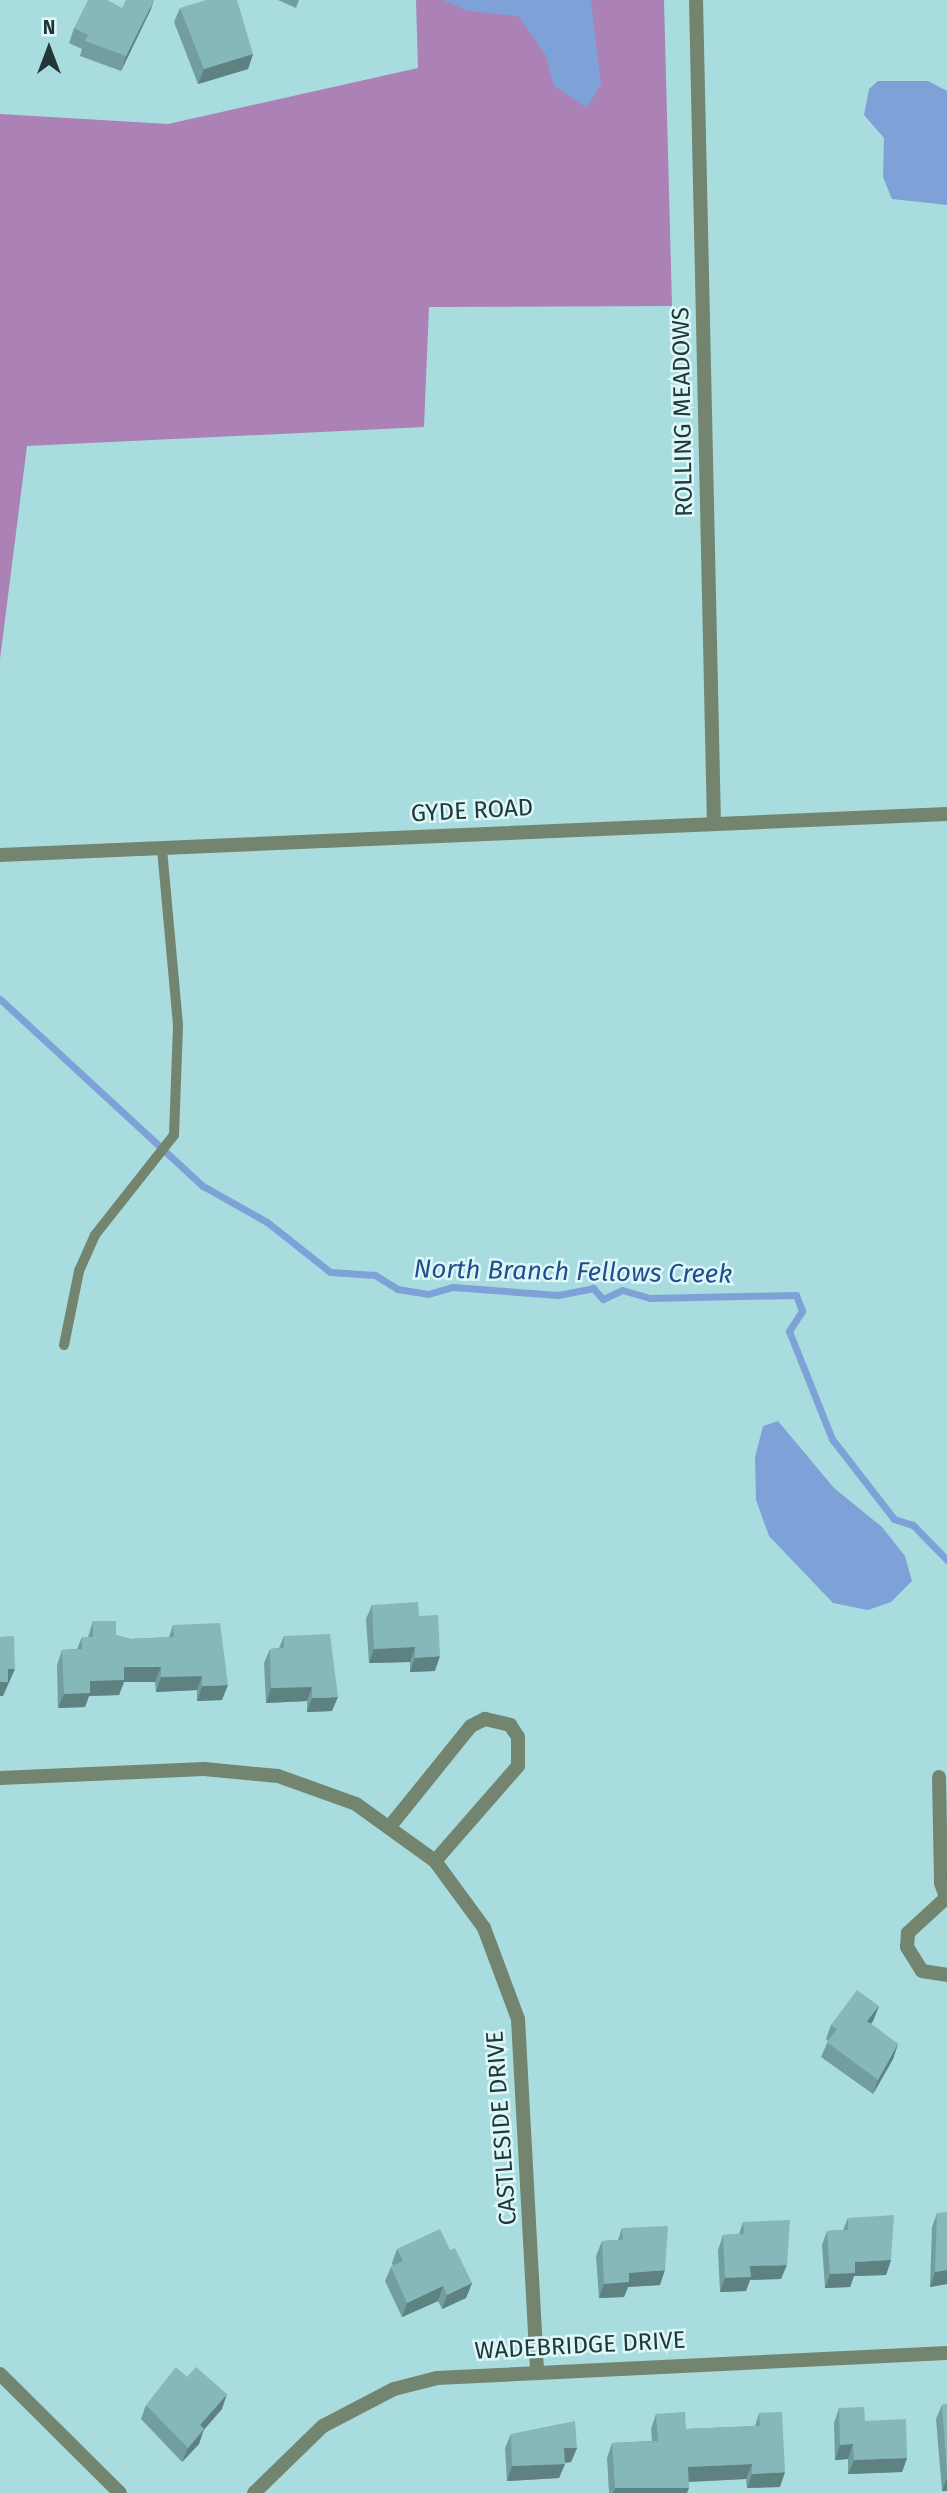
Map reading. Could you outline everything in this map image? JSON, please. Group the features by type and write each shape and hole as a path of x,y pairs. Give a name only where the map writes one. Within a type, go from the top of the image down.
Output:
{"street":[{"name":"ROLLING MEADOWS","path":"696,0 715,824"},
{"name":"GYDE ROAD","path":"0,855 947,814"},
{"path":"391,1825 471,1726 485,1719 510,1726 518,1737 518,1766 435,1861"},
{"name":"CASTLESIDE DRIVE","path":"0,1778 241,1770 322,1789 391,1825 435,1861 484,1928 518,2019 537,2370"},
{"path":"939,1777 946,1899 908,1933 907,1947 922,1972 947,1975"},
{"name":"WADEBRIDGE DRIVE","path":"254,2493 323,2426 394,2389 469,2373 947,2353"},
{"path":"0,2374 120,2493"}],"lane":[{"path":"64,1345 79,1271 95,1235 174,1135 178,1025 163,848"}],"shaded area":[{"path":"416,0 664,0 672,306 429,307 424,427 27,446 0,659 0,114 168,124 418,68"}],"water":[{"path":"443,0 591,0 601,84 587,108 554,86 545,54 518,16 468,11"},
{"path":"878,81 928,81 947,91 947,205 892,199 883,177 884,138 864,115 869,89"},
{"path":"778,1421 834,1488 882,1527 905,1556 912,1581 891,1602 868,1610 833,1603 769,1536 756,1500 755,1457 763,1426"}],"building":[{"path":"88,0 107,0 122,8 126,0 154,0 126,56 85,41 88,35 74,28"},
{"path":"206,0 237,0 253,54 204,69 180,8"},
{"path":"418,1602 419,1616 438,1615 440,1656 415,1658 415,1647 374,1649 372,1605"},
{"path":"93,1621 116,1621 116,1635 130,1639 174,1637 173,1625 220,1623 228,1685 202,1686 202,1676 161,1677 161,1667 124,1667 124,1680 90,1681 90,1693 64,1694 62,1650 82,1649 82,1637 93,1637"},
{"path":"330,1634 338,1697 312,1698 312,1687 271,1688 270,1649 284,1648 284,1636"},
{"path":"14,1636 15,1669 8,1669 8,1682 0,1682 0,1637"},
{"path":"857,1990 879,2006 867,2021 898,2044 878,2080 827,2042 837,2029 831,2025"},
{"path":"947,2212 947,2270 935,2272 937,2213"},
{"path":"894,2215 891,2260 855,2262 855,2273 830,2274 827,2231 848,2230 848,2218"},
{"path":"790,2220 787,2265 750,2266 751,2277 725,2278 723,2235 744,2234 743,2222"},
{"path":"668,2226 665,2270 629,2273 629,2282 604,2284 602,2241 623,2240 622,2228"},
{"path":"440,2229 450,2250 455,2248 472,2283 447,2295 443,2286 407,2303 391,2267 403,2261 397,2249"},
{"path":"176,2367 187,2377 196,2367 227,2394 200,2425 204,2429 188,2448 146,2405"},
{"path":"947,2404 947,2471 942,2405"},
{"path":"864,2407 865,2421 906,2419 907,2458 854,2460 853,2444 840,2445 839,2408"},
{"path":"685,2412 686,2429 760,2426 759,2413 782,2412 785,2472 752,2474 752,2464 688,2467 689,2488 615,2488 612,2443 658,2441 656,2414"},
{"path":"575,2421 577,2448 564,2448 565,2464 512,2466 511,2434"}],"waterway":[{"name":"North Branch Fellows Creek","path":"0,999 203,1186 267,1222 330,1272 375,1275 397,1289 428,1294 453,1287 558,1295 593,1288 603,1299 622,1290 650,1298 796,1295 802,1311 789,1331 832,1439 894,1519 913,1525 947,1560"}]}
